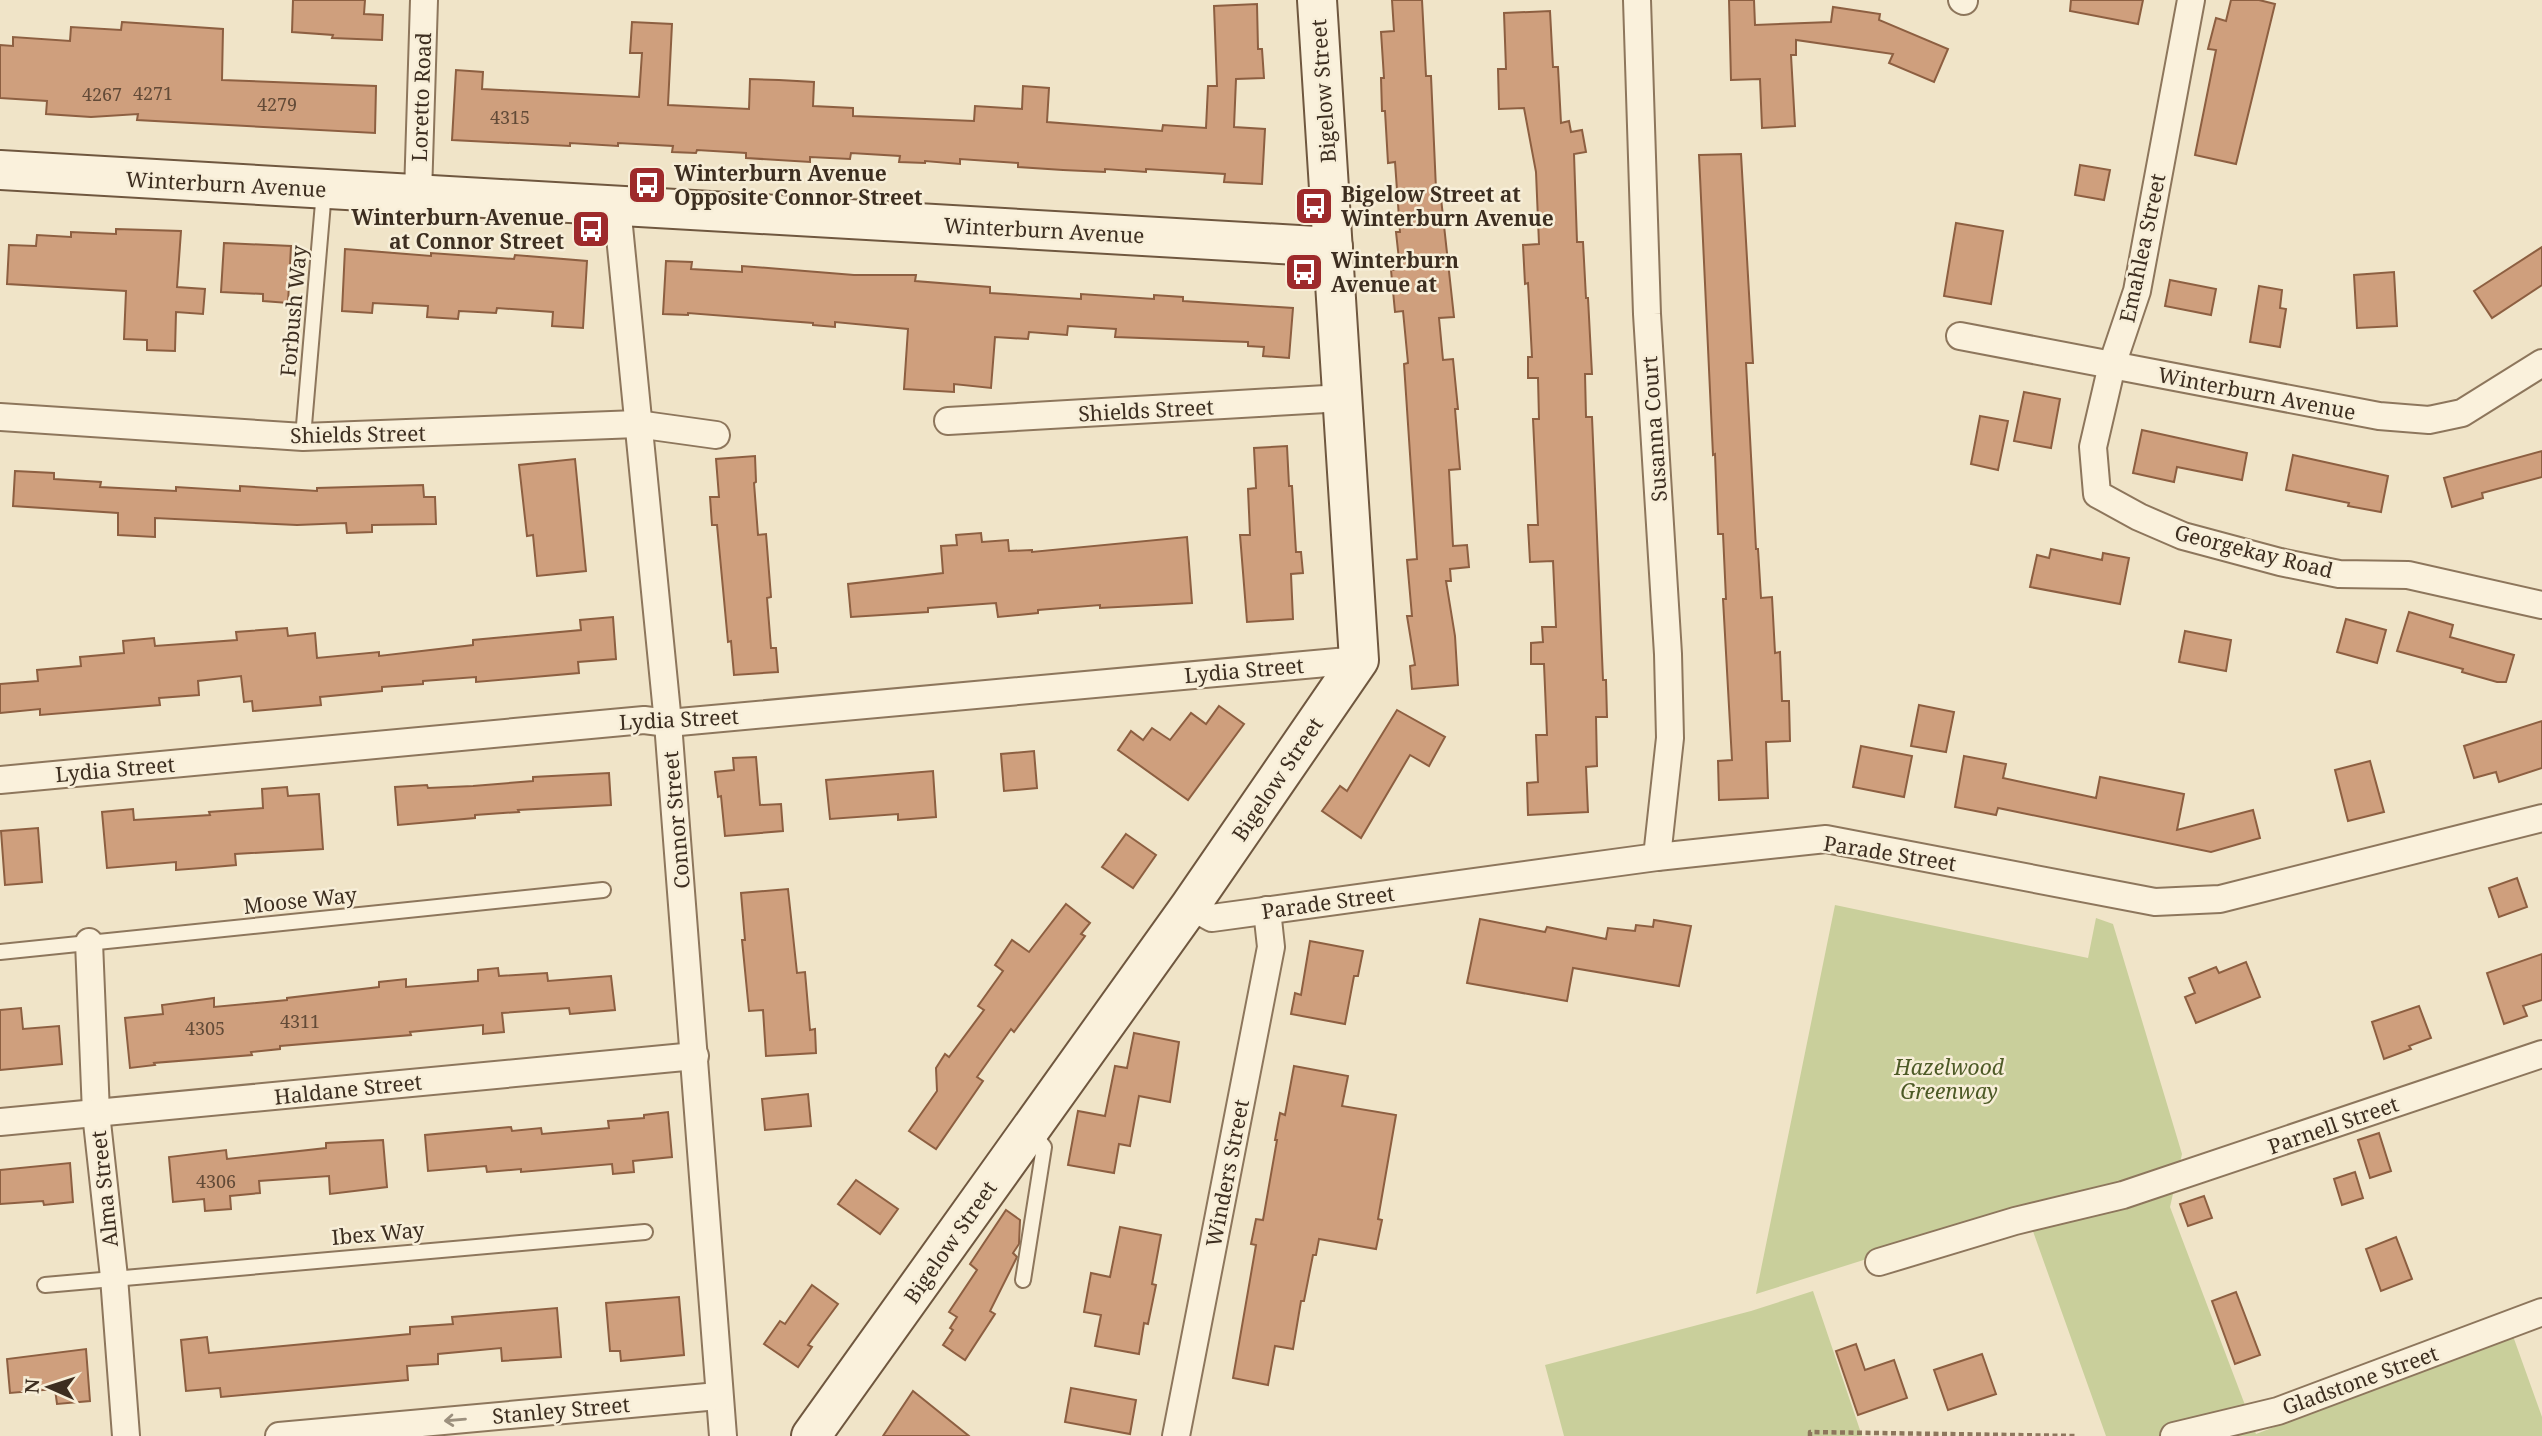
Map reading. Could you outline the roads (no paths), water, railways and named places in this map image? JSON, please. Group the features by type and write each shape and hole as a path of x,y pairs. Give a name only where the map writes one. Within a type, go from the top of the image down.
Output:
{"street":[{"name":"Loretto Road","path":"418,194 424,0"},
{"name":"Bigelow Street","path":"811,1436 1190,906 1359,660 1317,0"},
{"name":"Susanna Court","path":"1637,0 1647,314 1670,724 1657,856"},
{"name":"Emahlea Street","path":"2097,494 2093,447 2112,365 2137,291 2191,0"},
{"name":"Winterburn Avenue","path":"0,170 1332,247"},
{"name":"Connor Street","path":"617,206 668,723 723,1436"},
{"name":"Winterburn Avenue","path":"1960,336 2379,416 2429,420 2462,413 2542,363"},
{"name":"Shields Street","path":"948,421 1343,398"},
{"name":"Shields Street","path":"0,417 303,437 637,424 716,435"},
{"name":"Georgekay Road","path":"2097,494 2139,517 2183,536 2280,562 2339,574 2408,575 2542,605"},
{"name":"Lydia Street","path":"0,780 644,720 668,723 1359,660"},
{"name":"Parade Street","path":"1190,906 1212,918 1657,856 1826,839 2155,902 2220,899 2542,818"},
{"name":"Winders Street","path":"1176,1436 1270,947 1267,910"},
{"name":"Alma Street","path":"89,942 96,1113 114,1277 126,1436"},
{"name":"Parnell Street","path":"1880,1262 2015,1221 2123,1195 2542,1054"},
{"name":"Haldane Street","path":"0,1122 695,1056"},
{"name":"Gladstone Street","path":"2174,1436 2278,1411 2542,1312"},
{"name":"Stanley Street","path":"279,1436 718,1396"}],"lane":[{"name":"Forbush Way","path":"303,437 325,189"},
{"name":"Moose Way","path":"0,952 603,890"},
{"path":"1023,1280 1044,1147 1030,1128"},
{"name":"Ibex Way","path":"45,1284 645,1231"}],"place":[{"name":"Winterburn Avenue Opposite Connor Street","path":"647,185"},
{"name":"Bigelow Street at Winterburn Avenue","path":"1314,206"},
{"name":"Winterburn Avenue at Connor Street","path":"591,229"},
{"name":"Winterburn Avenue at","path":"1304,272"}],"park label":[{"name":"Hazelwood Greenway","path":"1949,1079"}]}
